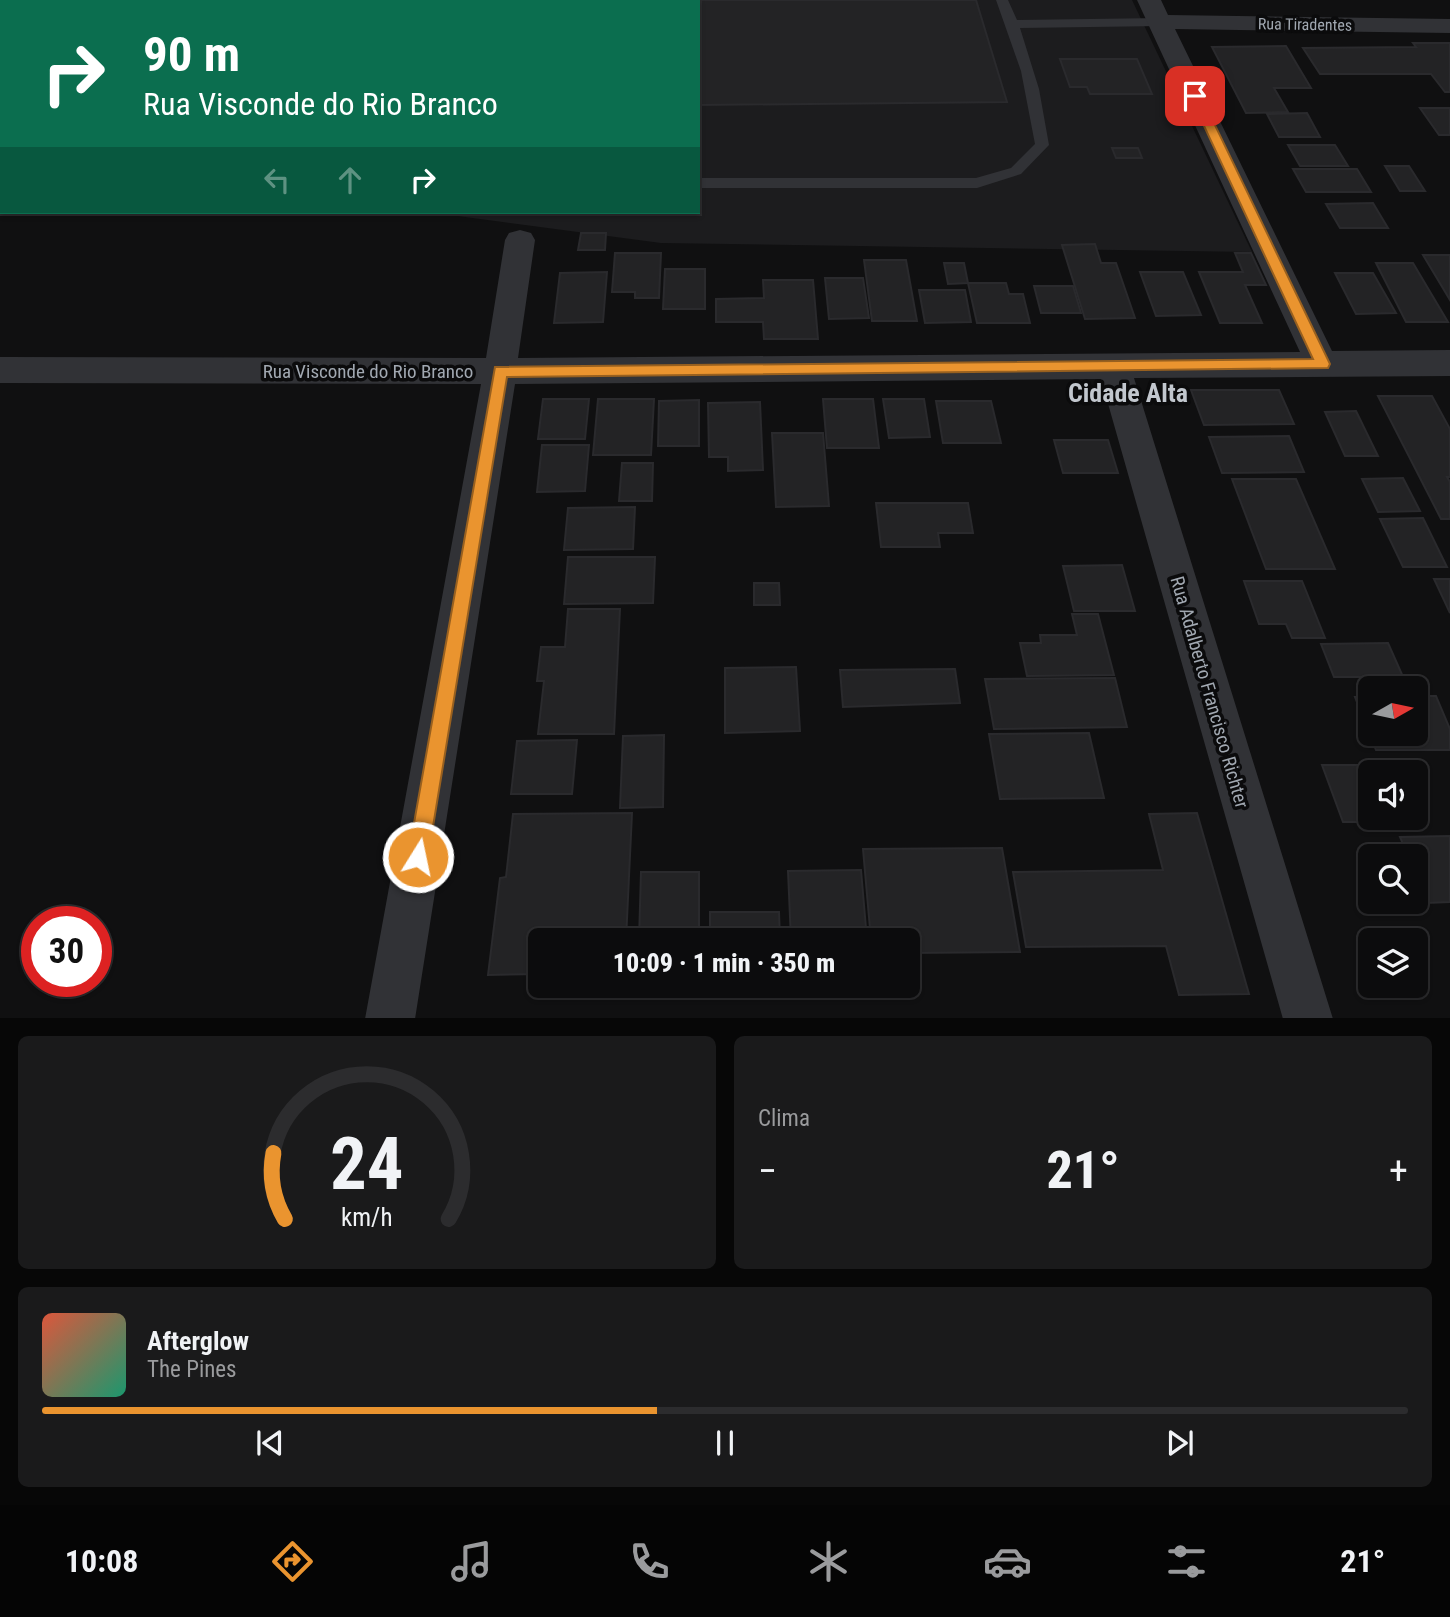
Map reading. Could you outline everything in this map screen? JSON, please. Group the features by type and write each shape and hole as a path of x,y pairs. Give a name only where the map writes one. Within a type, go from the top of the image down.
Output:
{"street":[{"path":"1431,0 1450,25"},
{"path":"1155,11 1322,364"},
{"name":"Rua Tiradentes","path":"1155,11 1450,25"},
{"path":"390,1018 520,240"},
{"name":"Rua Visconde do Rio Branco","path":"0,370 500,371 1450,363"},
{"name":"Rua Adalberto Francisco Richter","path":"1114,366 1308,1018"}],"lane":[{"path":"700,183 977,183 1016,171 1042,145 1038,113 1013,24 1002,0"},
{"path":"1013,24 1155,11"}],"shaded area":[{"path":"700,0 1132,0 1252,252 661,243 443,214 700,214"}],"building":[{"path":"700,0 976,0 1007,102 700,105"},
{"path":"1413,43 1450,43 1450,92 1445,92 1431,74 1320,74 1303,48 1416,47"},
{"path":"1286,46 1311,88 1274,88 1288,112 1246,113 1212,47"},
{"path":"1060,59 1137,59 1152,94 1090,94 1087,87 1070,87"},
{"path":"1420,108 1450,108 1450,135 1439,135"},
{"path":"1307,113 1320,137 1279,137 1267,114"},
{"path":"1288,145 1335,145 1348,166 1300,166"},
{"path":"1112,148 1138,148 1142,158 1116,158"},
{"path":"1385,166 1409,166 1425,191 1400,191"},
{"path":"1293,169 1357,169 1371,192 1306,192"},
{"path":"1373,203 1388,228 1340,228 1326,204"},
{"path":"581,233 606,233 605,250 578,250"},
{"path":"1095,244 1101,263 1116,263 1135,318 1085,319 1062,245"},
{"path":"615,253 661,253 659,298 635,298 635,292 612,292"},
{"path":"1235,253 1251,253 1266,285 1245,285 1262,323 1220,323 1199,272 1243,272"},
{"path":"1423,255 1450,255 1450,300"},
{"path":"864,260 906,260 917,321 872,321"},
{"path":"944,263 964,263 968,283 948,284"},
{"path":"1376,263 1413,263 1448,322 1406,322"},
{"path":"665,269 705,269 705,309 663,309"},
{"path":"607,272 603,322 554,323 560,273"},
{"path":"1140,272 1183,272 1201,315 1156,316"},
{"path":"1335,273 1373,273 1396,313 1356,314"},
{"path":"825,278 863,278 869,318 829,319"},
{"path":"763,280 813,280 818,339 764,339 763,322 716,322 716,299 764,298"},
{"path":"968,283 1006,283 1009,294 1023,294 1030,323 977,323"},
{"path":"1034,286 1073,286 1081,313 1041,313"},
{"path":"919,290 965,290 971,322 925,323"},
{"path":"1191,390 1279,390 1294,424 1204,425"},
{"path":"1378,396 1432,396 1450,429 1450,477 1447,477 1450,482 1450,519 1441,519"},
{"path":"543,399 589,399 585,439 538,439"},
{"path":"598,399 654,399 651,455 593,455"},
{"path":"823,399 873,399 879,448 827,448"},
{"path":"883,399 924,399 930,437 889,438"},
{"path":"699,400 699,446 658,446 659,401"},
{"path":"936,401 991,401 1001,443 943,443"},
{"path":"760,402 763,470 728,471 728,457 709,457 708,403"},
{"path":"1356,411 1378,456 1345,456 1325,412"},
{"path":"772,433 823,433 829,506 776,507"},
{"path":"1289,436 1304,472 1222,473 1209,437"},
{"path":"1054,440 1108,440 1118,473 1063,473"},
{"path":"542,445 589,445 585,491 537,492"},
{"path":"622,463 653,463 652,501 619,501"},
{"path":"1403,478 1420,511 1378,512 1362,479"},
{"path":"1232,479 1296,479 1335,569 1266,569"},
{"path":"876,503 968,503 973,533 938,533 940,547 881,547"},
{"path":"635,507 633,549 564,550 568,508"},
{"path":"1423,518 1447,567 1403,567 1380,519"},
{"path":"568,557 655,557 653,603 564,604"},
{"path":"1122,565 1135,611 1074,611 1063,566"},
{"path":"1434,579 1450,579 1450,613"},
{"path":"1244,581 1302,581 1325,638 1292,638 1286,624 1259,624"},
{"path":"754,583 779,583 780,605 754,605"},
{"path":"568,609 620,609 614,734 538,734 544,681 537,681 541,647 565,647"},
{"path":"1072,614 1098,614 1114,675 1027,676 1020,643 1041,643 1040,635 1077,635"},
{"path":"1388,643 1403,676 1334,677 1321,644"},
{"path":"796,667 800,731 725,733 725,668"},
{"path":"955,669 960,703 843,707 840,670"},
{"path":"1115,678 1127,727 994,729 985,679"},
{"path":"1428,696 1436,696 1450,729 1450,750 1376,750 1374,746 1428,746"},
{"path":"1089,733 1104,798 1000,799 989,734"},
{"path":"664,735 663,807 620,808 623,736"},
{"path":"577,740 572,794 511,794 517,741"},
{"path":"1322,765 1358,765 1358,822 1343,822"},
{"path":"632,813 627,928 528,928 528,974 488,975 500,878 506,877 513,814"},
{"path":"1197,813 1249,994 1179,995 1166,946 1026,947 1013,872 1163,870 1149,814"},
{"path":"1450,836 1450,902 1428,903 1428,844 1403,844 1400,837"},
{"path":"1002,848 1020,952 920,953 920,928 870,928 863,849"},
{"path":"861,870 866,928 790,928 788,871"},
{"path":"641,872 699,872 699,928 639,928"},
{"path":"710,912 779,912 780,928 710,928"}],"district":[{"name":"Cidade Alta","path":"1128,393"}],"route":[{"path":"418,857 500,371 1322,364 1195,96"}]}
